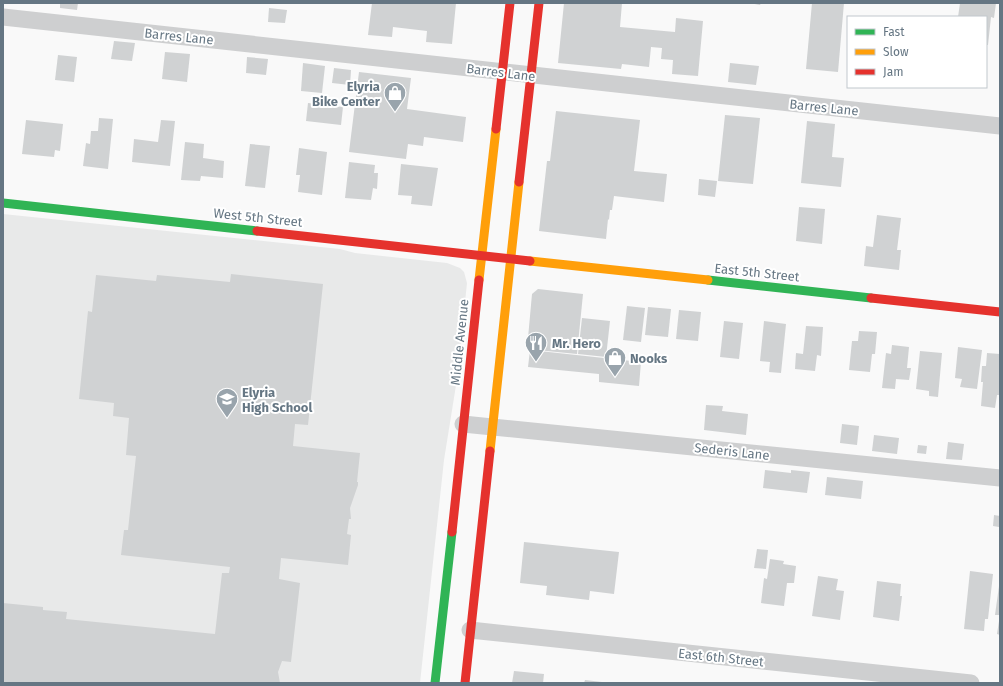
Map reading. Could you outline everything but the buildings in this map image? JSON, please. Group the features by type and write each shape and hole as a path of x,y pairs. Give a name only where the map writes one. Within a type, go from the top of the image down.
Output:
{"main road":[{"name":"Middle Avenue","path":"435,683 510,3"},
{"path":"465,683 510,258 539,3"},
{"name":"West 5th Street","path":"3,203 510,258"},
{"name":"East 5th Street","path":"510,258 1000,312"}],"street":[{"name":"Barres Lane","path":"3,17 1000,126"},
{"name":"Sederis Lane","path":"463,424 1000,478"},
{"name":"East 6th Street","path":"470,630 971,683"}],"shaded area":[{"name":"Elyria High School","path":"3,214 340,249 355,253 447,263 460,268 464,272 467,283 457,379 444,460 420,683 3,683"}],"traffic: fast":[{"path":"3,203 257,231"},
{"path":"708,280 871,298"},
{"path":"435,683 452,532"}],"traffic: slow":[{"path":"479,280 496,129"},
{"path":"490,451 519,182"},
{"path":"530,261 708,280"}],"traffic: jam":[{"path":"496,129 510,3"},
{"path":"519,182 539,3"},
{"path":"257,231 530,261"},
{"path":"452,532 479,280"},
{"path":"871,298 1000,312"},
{"path":"465,683 490,451"}],"place":[{"name":"Elyria Bike Center","path":"395,112"},
{"name":"Mr. Hero","path":"536,362"},
{"name":"Nooks","path":"615,378"},
{"name":"Elyria High School","path":"227,418"}]}
